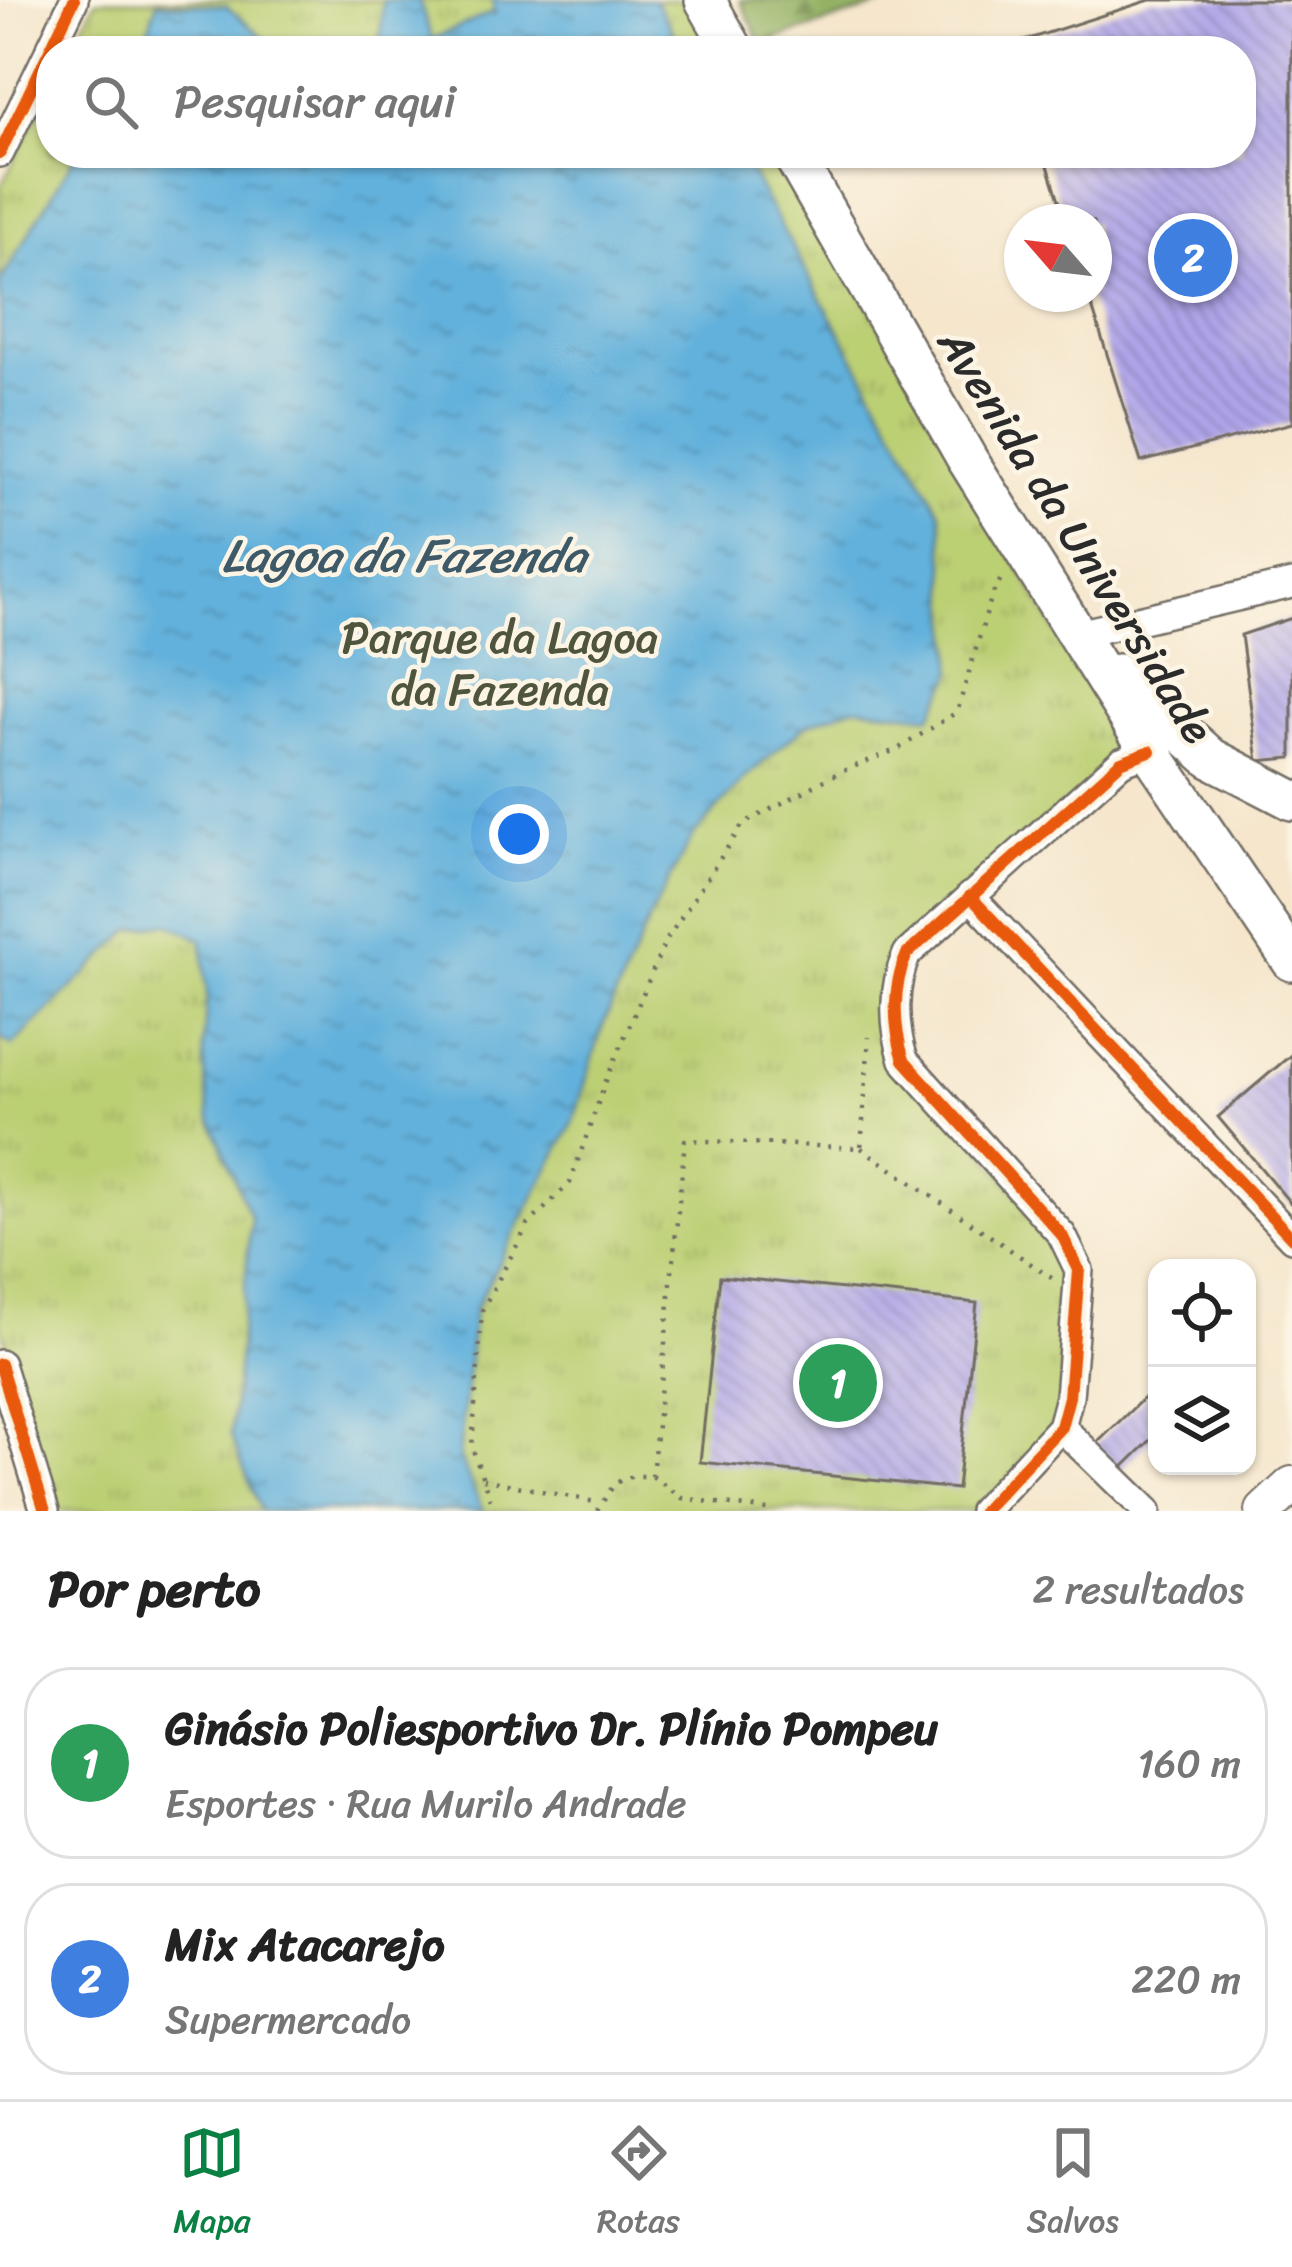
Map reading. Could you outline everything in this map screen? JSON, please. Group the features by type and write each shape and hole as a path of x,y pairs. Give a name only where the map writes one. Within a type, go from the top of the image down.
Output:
{"main road":[{"path":"705,0 725,36"},
{"path":"730,0 750,36"},
{"name":"Avenida da Universidade","path":"801,168 967,459 1150,752 1292,961"},
{"name":"Avenida da Universidade","path":"825,168 1100,655 1211,758 1292,800"},
{"path":"1150,752 1211,758"}],"street":[{"path":"57,36 74,0"},
{"path":"0,153 36,79"},
{"path":"1087,632 1292,584"},
{"path":"983,1511 1061,1427 1069,1397 1078,1270 1062,1234 904,1060 896,1034 900,970 907,954 1121,762 1150,752"},
{"path":"970,896 1292,1238"},
{"path":"0,1364 45,1511"},
{"path":"1061,1427 1148,1511"},
{"path":"1264,1511 1292,1485"}],"path":[{"path":"494,1511 472,1447 482,1310 528,1225 570,1183 605,1083 665,942 743,824 838,773 898,749 957,712 992,595 1003,574"},
{"path":"861,1148 869,1035"},
{"path":"652,1476 686,1140 861,1148 1058,1282"},
{"path":"483,1479 598,1507 615,1483 652,1476 682,1498 774,1511"},
{"path":"681,1511 682,1498"}],"green space":[{"path":"96,0 695,0 715,36 78,36"},
{"path":"740,0 898,0 786,36 757,36"},
{"name":"Lagoa da Fazenda","path":"36,118 36,168 791,168 1127,755 907,953 892,1034 1077,1270 1059,1421 981,1511 57,1511 0,1326 0,188"}],"water":[{"path":"383,0 419,0 431,36 380,36"},
{"path":"492,0 655,0 675,36 439,36 494,12"},
{"path":"157,3 226,6 261,36 146,36"},
{"name":"Lagoa da Fazenda","path":"68,168 748,168 941,513 954,672 931,716 854,707 806,725 746,777 693,836 652,913 602,1028 573,1123 474,1310 459,1456 483,1511 261,1511 231,1436 251,1219 209,1115 202,940 168,923 131,930 12,1046 0,1037 0,282"}],"building":[{"path":"1150,0 1292,0 1292,423 1141,462 1094,312 1112,312 1112,204 1060,204 1049,168 1256,168 1256,36 1038,36"},
{"path":"1292,618 1292,758 1258,761 1241,635"},
{"path":"1292,1054 1292,1205 1218,1117"},
{"path":"720,1276 977,1303 957,1489 700,1462"},
{"path":"1148,1394 1148,1443 1119,1471 1094,1446"}],"cycle path":[{"path":"57,36 74,0"},
{"path":"0,153 36,79"},
{"path":"983,1511 1061,1427 1069,1397 1079,1270 1062,1235 904,1060 896,1020 899,980 907,954 1121,762 1150,751"},
{"path":"970,896 1292,1238"},
{"path":"0,1364 45,1511"}],"place":[{"name":"Mix Atacarejo","path":"1193,258"},
{"name":"Ginásio Poliesportivo Dr. Plínio Pompeu","path":"838,1383"}],"park label":[{"name":"Parque da Lagoa da Fazenda","path":"500,664"}]}
